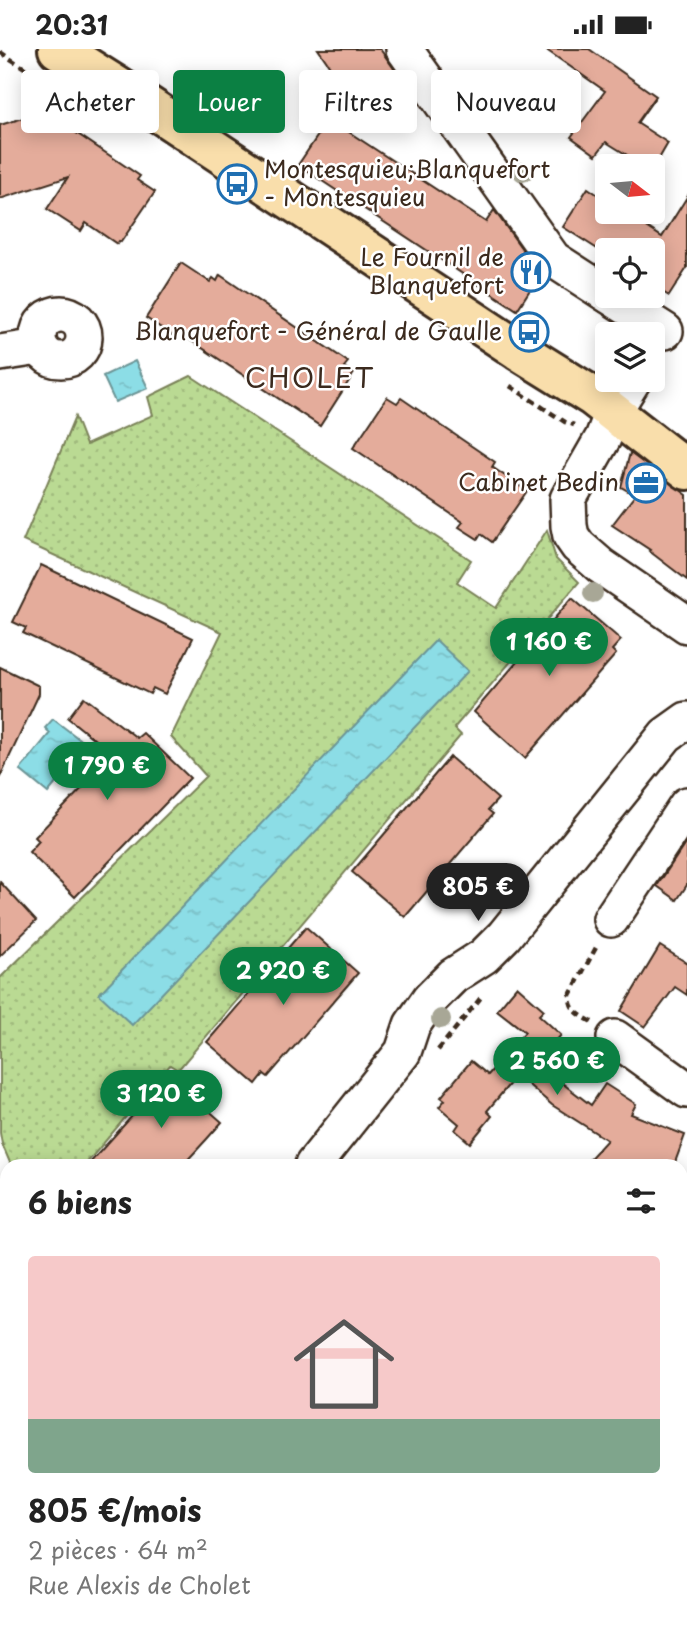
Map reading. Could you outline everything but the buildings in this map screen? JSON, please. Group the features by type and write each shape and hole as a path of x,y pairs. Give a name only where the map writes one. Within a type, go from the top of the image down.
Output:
{"main road":[{"path":"58,49 592,396 687,470"}],"street":[{"path":"404,49 553,259 595,286"},
{"path":"629,308 668,333"},
{"path":"0,353 39,347"},
{"path":"625,392 612,412 603,438 568,499 567,514 572,536 578,546 601,566 687,625"},
{"path":"318,1159 403,1052 412,1025 430,999 453,976 485,956 504,936 666,735 687,720"},
{"path":"611,919 687,805"},
{"path":"615,1038 687,1090"}],"path":[{"path":"611,919 570,996 570,1003 572,1009 615,1038"},
{"path":"435,1054 485,992"}],"green space":[{"path":"191,376 471,560 457,582 496,608 547,530 556,559 579,582 454,728 461,735 178,1070 170,1065 90,1159 8,1159 0,1133 0,978 206,776 171,737 222,632 23,541 75,417 86,445 153,415 148,397"}],"water":[{"path":"135,361 148,388 115,402 103,376"},
{"path":"436,640 468,671 132,1025 99,994"},
{"path":"53,719 87,745 48,793 20,770 50,733 45,728"}],"place":[{"name":"Montesquieu;Blanquefort - Montesquieu","path":"237,184"},
{"name":"Le Fournil de Blanquefort","path":"531,272"},
{"name":"Blanquefort - Général de Gaulle","path":"529,332"},
{"name":"Cabinet Bedin","path":"646,483"}],"district":[{"name":"CHOLET","path":"310,378"}]}
